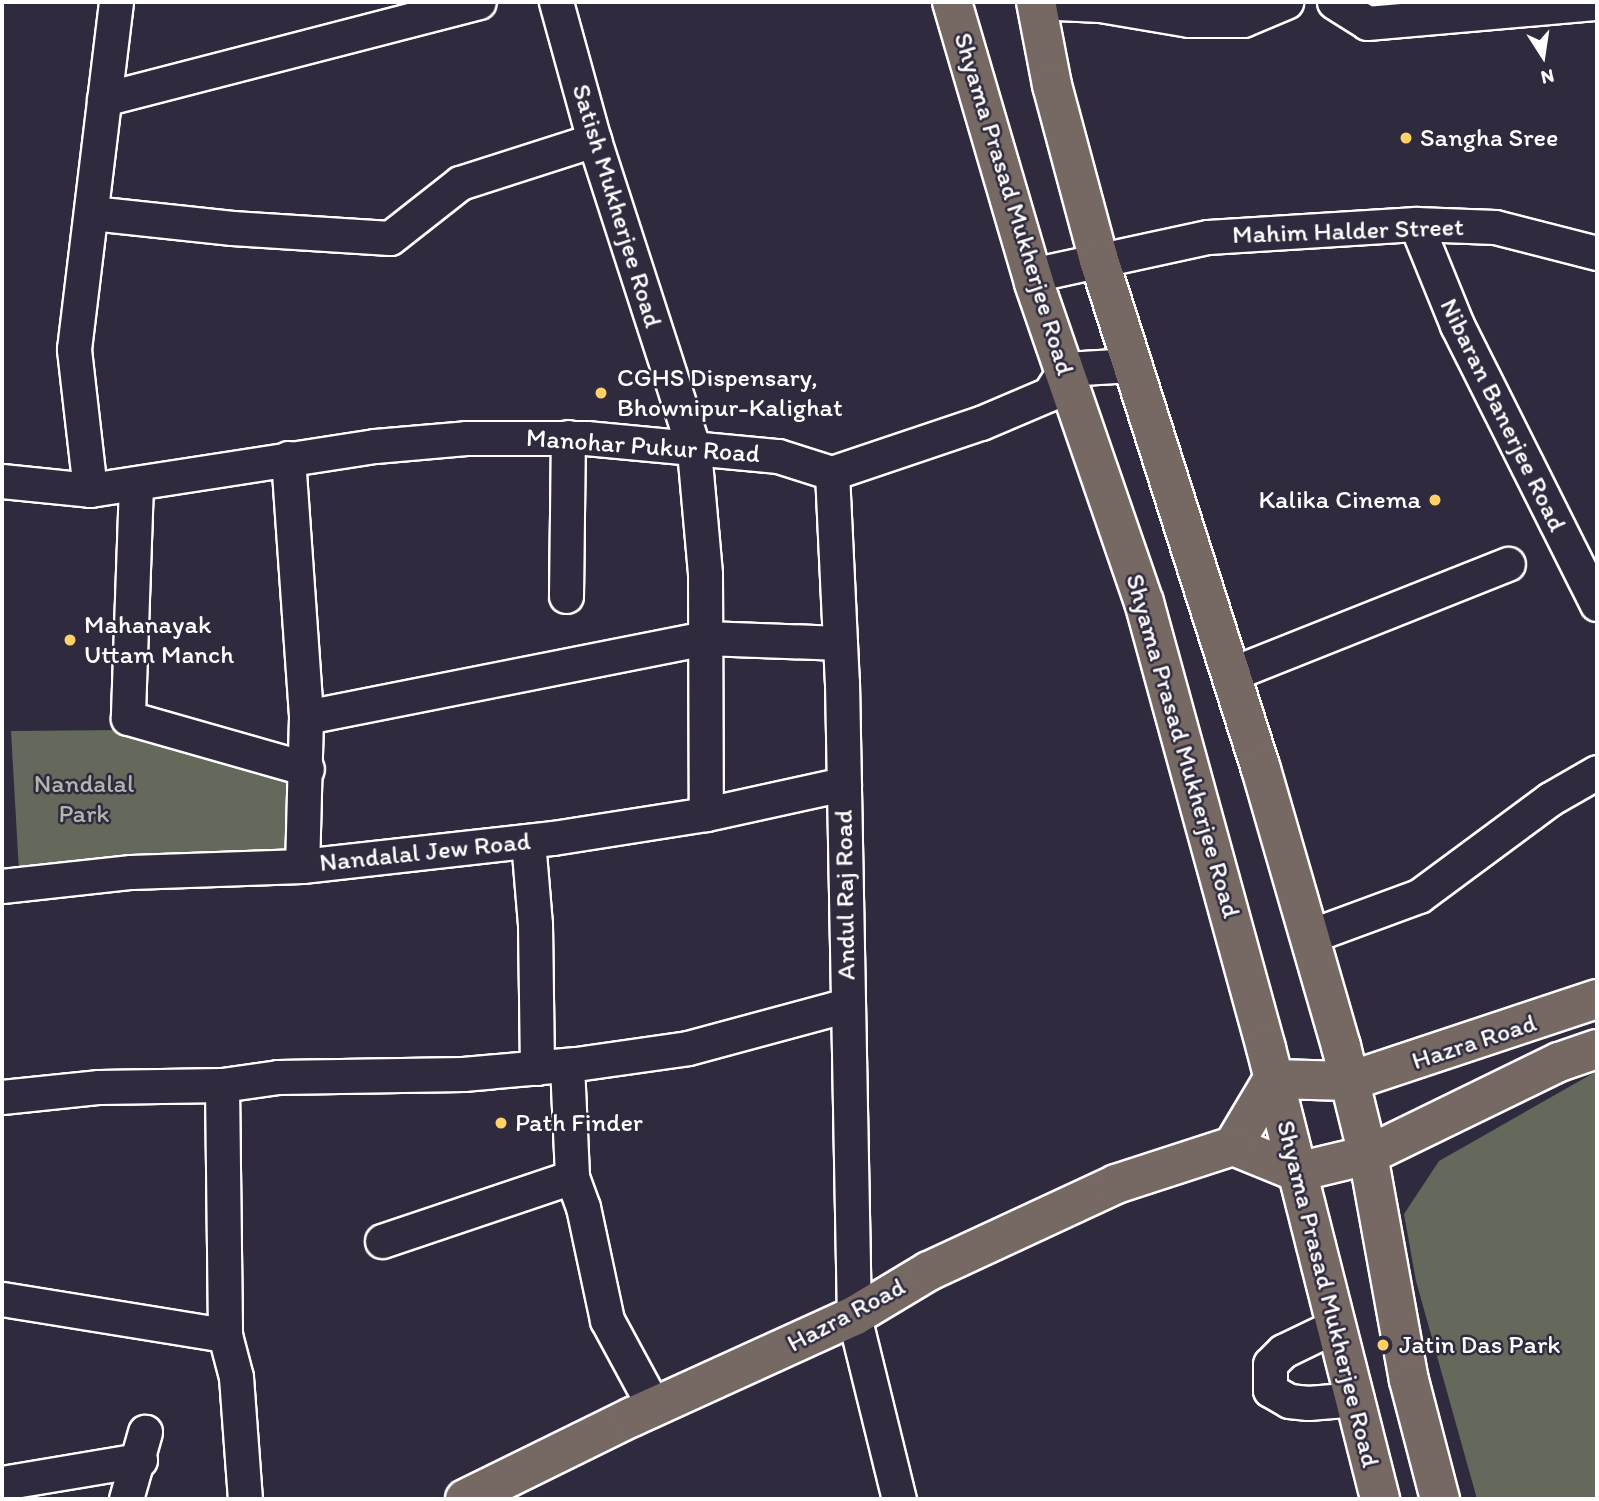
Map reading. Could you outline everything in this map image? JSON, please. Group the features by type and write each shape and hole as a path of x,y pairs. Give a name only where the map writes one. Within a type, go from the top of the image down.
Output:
{"main road":[{"name":"Shyama Prasad Mukherjee Road","path":"952,2 1032,275 1144,602 1273,1079 1357,1399 1380,1499"},
{"path":"1036,2 1052,85 1099,260 1231,674 1310,936 1350,1081 1367,1155 1409,1380 1440,1499"},
{"name":"Hazra Road","path":"1273,1079 1350,1081 1597,999"},
{"name":"Hazra Road","path":"1297,1172 1367,1155 1559,1062 1597,1049"},
{"path":"1273,1079 1233,1146 1297,1172"},
{"name":"Hazra Road","path":"465,1499 654,1406 854,1316 929,1270 1104,1190 1233,1146"}],"street":[{"path":"90,490 74,349 116,2"},
{"path":"104,99 479,2"},
{"name":"Satish Mukherjee Road","path":"556,2 594,139 694,450 705,638 706,814"},
{"path":"1036,2 1100,5 1189,20 1243,20 1286,2"},
{"path":"1334,2 1367,23 1597,3"},
{"path":"92,214 232,228 390,237 460,183 594,139"},
{"name":"Mahim Halder Street","path":"1032,275 1208,237 1416,223 1495,227 1597,253"},
{"name":"Nibaran Banerjee Road","path":"1416,223 1457,325 1597,604"},
{"path":"832,473 981,423 1049,394 1065,369 1132,365"},
{"path":"566,596 568,437"},
{"name":"Manohar Pukur Road","path":"2,481 90,490 288,458 466,438 568,437 778,456 832,473"},
{"path":"288,458 306,718 307,769 302,866"},
{"name":"Andul Raj Road","path":"832,473 844,784 854,1316 899,1499"},
{"path":"136,484 128,718 307,769"},
{"path":"1231,674 1508,564"},
{"path":"306,718 705,638 840,643"},
{"path":"1310,936 1419,896 1549,799 1597,772"},
{"name":"Nandalal Jew Road","path":"2,886 131,872 302,866 528,841 706,814 844,784"},
{"path":"528,841 552,1066 572,1177 583,1207 607,1320 654,1406"},
{"path":"2,1097 99,1087 222,1085 278,1077 552,1066 688,1048 847,1005"},
{"path":"222,1085 225,1335 236,1377 244,1499"},
{"path":"382,1241 572,1177"},
{"path":"2,1299 225,1335"},
{"path":"1337,1325 1283,1351 1270,1364 1270,1390 1289,1401 1308,1403 1357,1399"},
{"path":"2,1483 143,1446 126,1499"}],"green space":[{"name":"Nandalal Park","path":"125,730 291,783 294,850 19,872 11,731"},
{"name":"Jatin Das Park","path":"1597,1071 1597,1499 1477,1499 1416,1281 1404,1214 1439,1161"}],"place":[{"name":"Sangha Sree","path":"1406,138"},
{"name":"CGHS Dispensary, Bhownipur-Kalighat","path":"601,393"},
{"name":"Kalika Cinema","path":"1435,500"},
{"name":"Mahanayak Uttam Manch","path":"70,640"},
{"name":"Path Finder","path":"501,1123"},
{"name":"Jatin Das Park","path":"1383,1345"}]}
